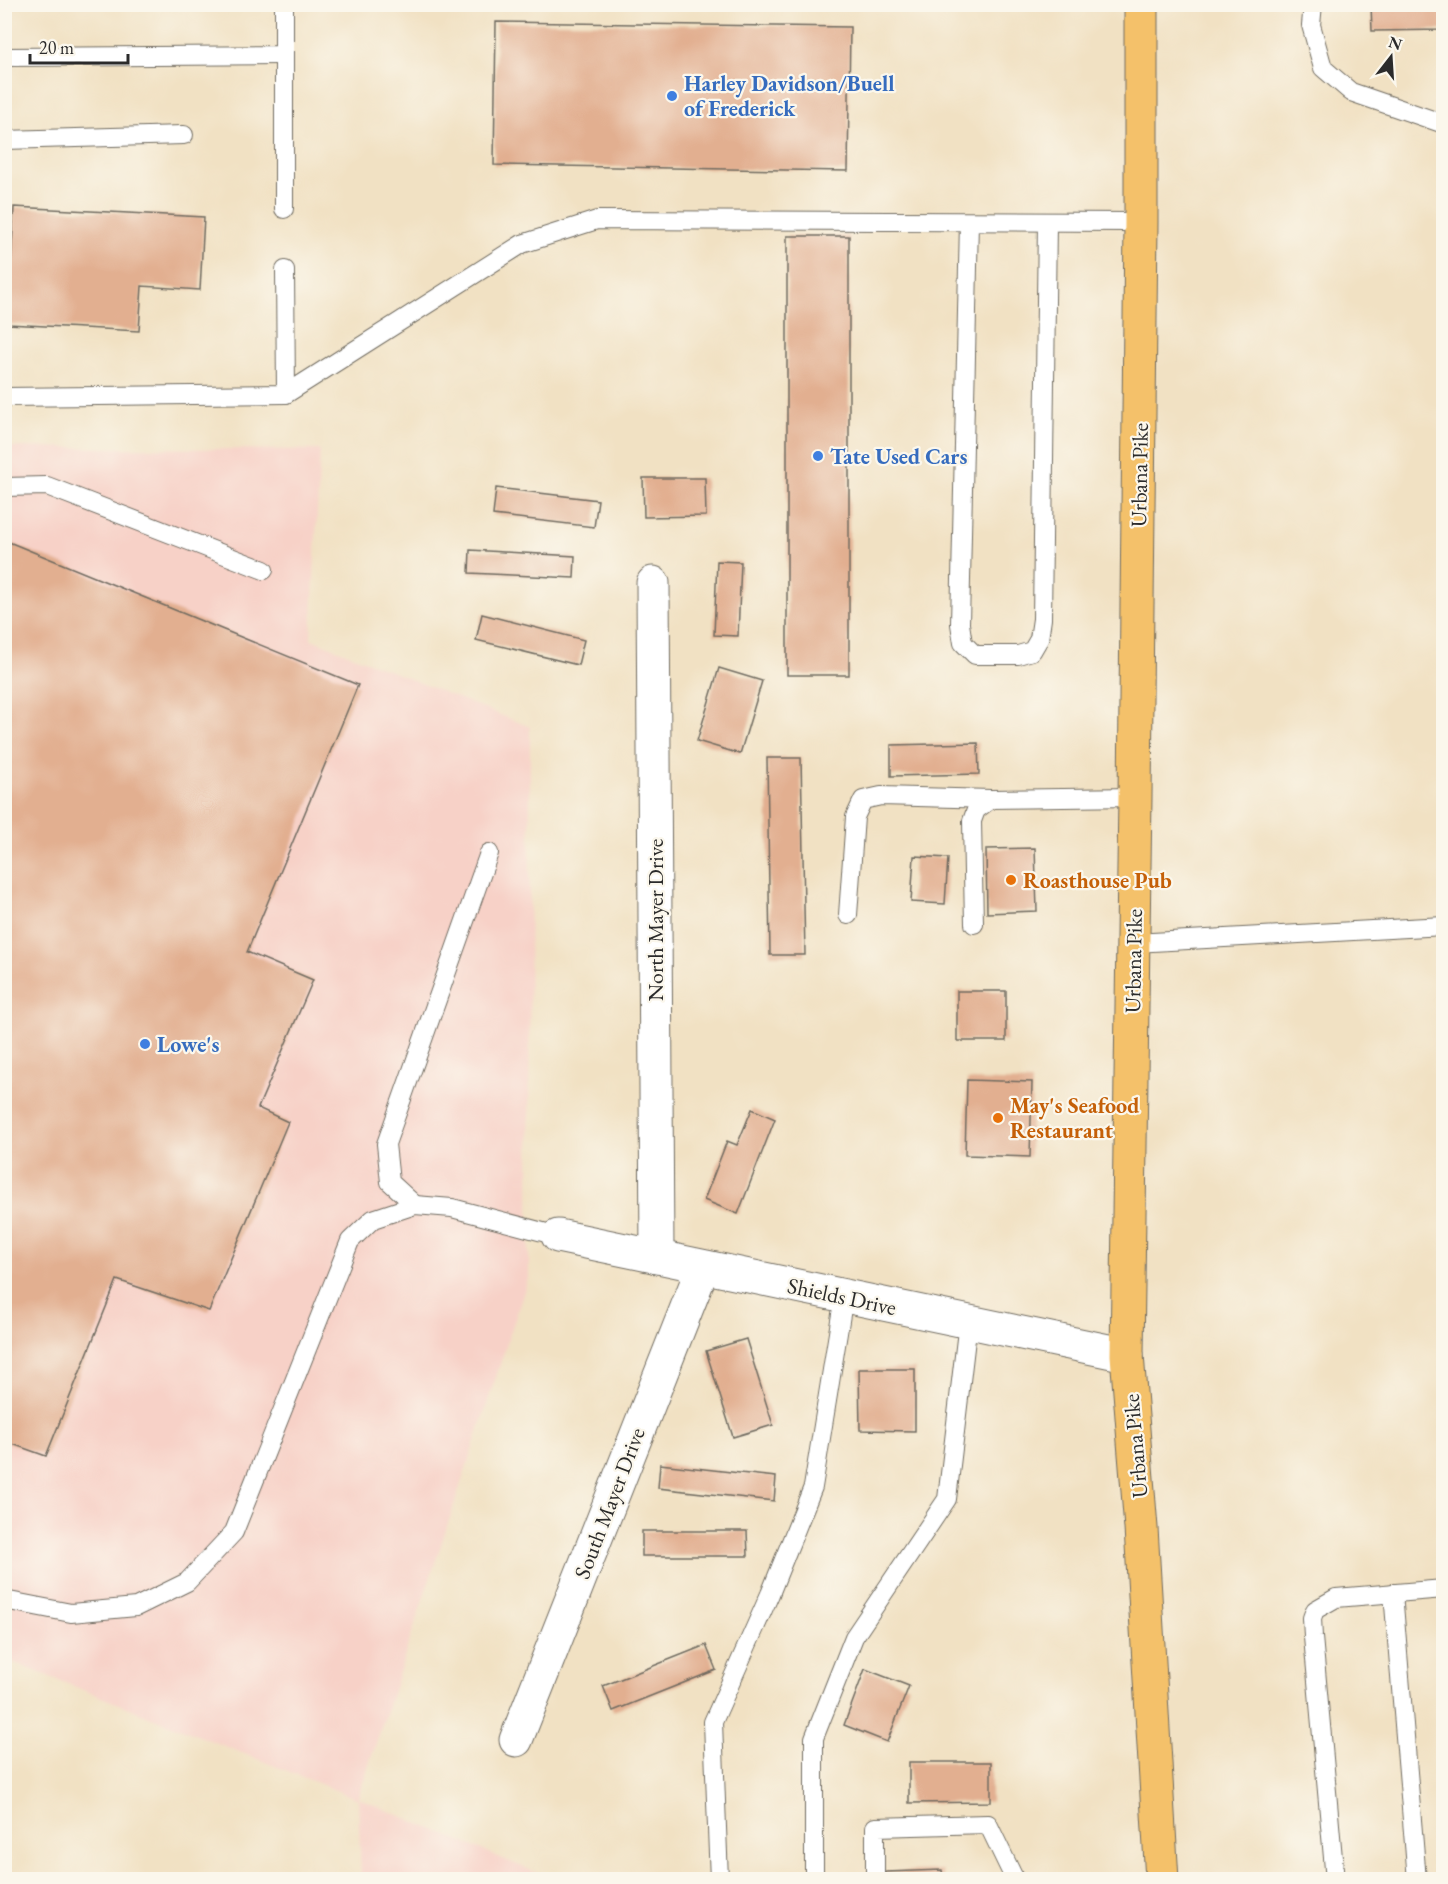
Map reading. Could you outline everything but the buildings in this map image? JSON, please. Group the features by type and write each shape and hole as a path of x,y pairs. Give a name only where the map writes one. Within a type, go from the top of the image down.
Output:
{"main road":[{"name":"Urbana Pike","path":"1141,4 1134,943 1127,1355 1142,1527 1162,1880"}],"street":[{"name":"North Mayer Drive","path":"653,583 657,1257"},
{"name":"Shields Drive","path":"558,1236 1127,1355"},
{"name":"South Mayer Drive","path":"516,1740 702,1267"}],"lane":[{"path":"284,4 284,209"},
{"path":"1313,4 1311,25 1323,68 1350,92 1443,124"},
{"path":"4,57 284,55"},
{"path":"4,140 184,135"},
{"path":"4,397 286,394 522,244 597,220 1141,222"},
{"path":"969,222 960,624 963,643 975,655 1018,655 1032,651 1039,639 1042,619 1047,222"},
{"path":"285,270 286,394"},
{"path":"4,487 47,486 264,570"},
{"path":"848,915 855,817 863,800 880,796 991,799 1135,797"},
{"path":"974,924 972,821 976,810 991,799"},
{"path":"415,1205 390,1182 386,1144 489,853"},
{"path":"1134,943 1443,926"},
{"path":"4,1600 71,1613 136,1607 187,1582 234,1532 350,1241 373,1219 415,1205 452,1208 558,1236"},
{"path":"719,1880 713,1722 770,1594 813,1487 844,1296"},
{"path":"814,1880 814,1738 854,1637 947,1499 968,1322"},
{"path":"1335,1880 1312,1618 1320,1605 1336,1598 1443,1589"},
{"path":"1393,1593 1417,1880"},
{"path":"875,1880 874,1827 988,1824 1015,1880"}],"shaded area":[{"path":"4,447 320,450 311,639 530,727 529,1276 358,1798 551,1879 361,1879 358,1799 5,1659"}],"place":[{"name":"Harley Davidson/Buell of Frederick","path":"672,96"},
{"name":"Tate Used Cars","path":"818,456"},
{"name":"Roasthouse Pub","path":"1011,880"},
{"name":"Lowe's","path":"145,1044"},
{"name":"May's Seafood Restaurant","path":"998,1118"}]}
